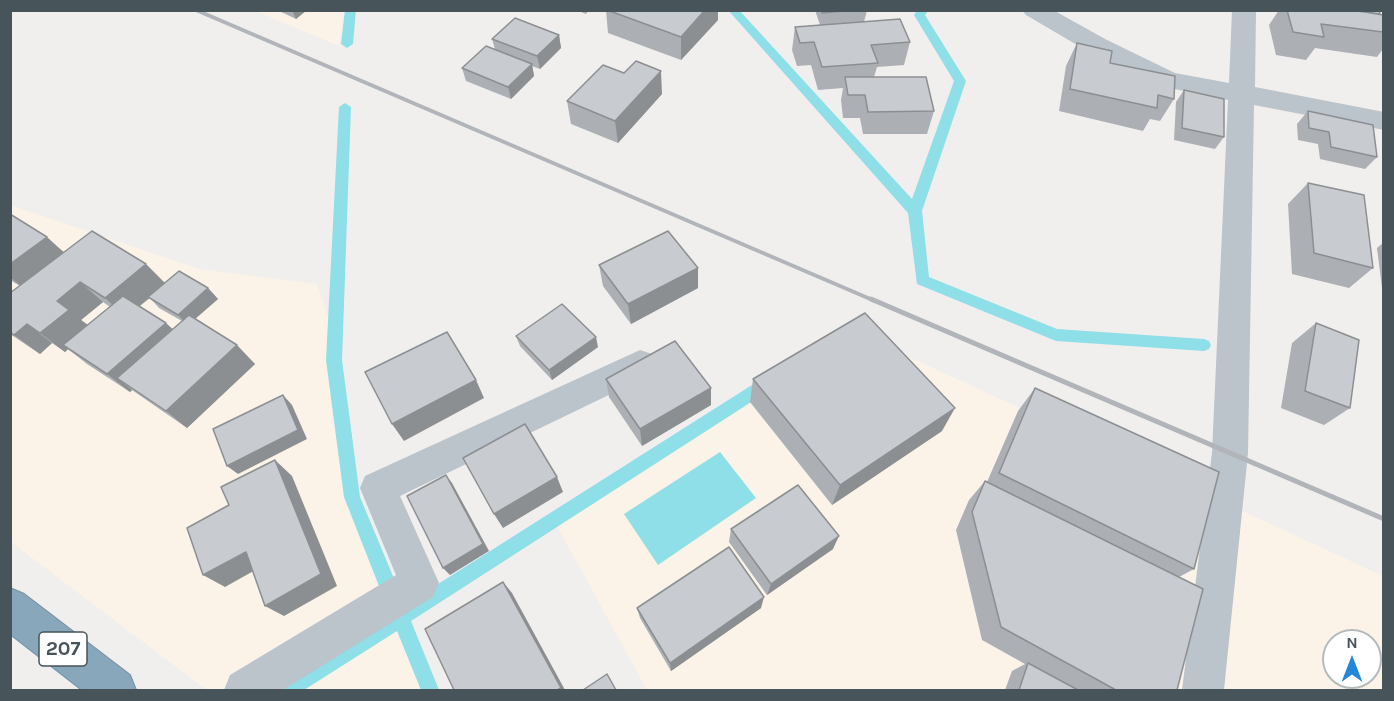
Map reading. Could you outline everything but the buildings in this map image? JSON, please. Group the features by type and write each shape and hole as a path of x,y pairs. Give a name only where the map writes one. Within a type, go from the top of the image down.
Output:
{"highway":[{"name":"207","path":"10,608 115,690"}],"street":[{"path":"1034,10 1098,46 1169,80 1383,120"},
{"path":"1203,690 1230,453 1244,10"},
{"path":"245,690 419,583 378,488 640,364"}],"shaded area":[{"path":"256,11 344,11 339,46"},
{"path":"10,205 199,269 317,284 341,358 357,494 437,690 207,690 11,542"},
{"path":"844,327 1383,576 1383,690 647,690 552,517"}],"water":[{"path":"720,452 756,498 658,565 624,514"}],"waterway":[{"path":"347,44 351,10"},
{"path":"733,10 915,211"},
{"path":"915,211 960,81 919,15 924,10"},
{"path":"345,107 334,360 352,497 401,618"},
{"path":"915,211 922,280 1056,335 1204,345"},
{"path":"401,618 768,383"},
{"path":"288,690 401,618"},
{"path":"401,618 430,690"}],"railway":[{"path":"196,10 875,301"},
{"path":"871,299 1384,519"}]}
